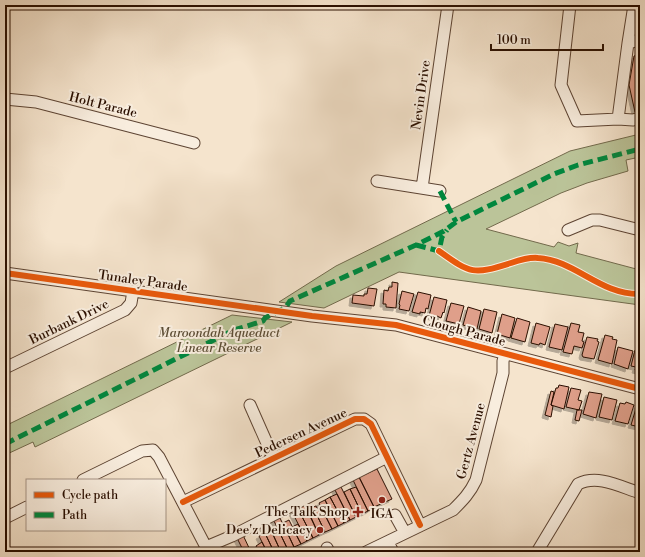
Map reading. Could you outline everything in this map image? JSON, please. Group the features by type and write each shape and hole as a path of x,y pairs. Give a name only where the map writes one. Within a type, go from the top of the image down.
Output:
{"street":[{"name":"Nevin Drive","path":"422,188 448,5"},
{"path":"570,5 561,85 578,121 618,119 633,120 640,118"},
{"path":"618,119 634,5"},
{"path":"628,43 640,40"},
{"name":"Holt Parade","path":"5,99 36,102 194,143"},
{"path":"377,181 440,191"},
{"path":"568,230 592,220 600,220 640,230"},
{"name":"Tunaley Parade","path":"5,273 279,311"},
{"name":"Burbank Drive","path":"5,368 126,310 131,302 133,291"},
{"name":"Clough Parade","path":"279,311 396,325 640,389"},
{"name":"Gertz Avenue","path":"366,552 453,510 472,490 476,480 503,373 503,361 508,355"},
{"path":"250,405 273,458"},
{"name":"Pedersen Avenue","path":"183,502 354,419 364,419 371,424 420,525"},
{"path":"85,479 142,451 153,450 159,457 206,547 232,536 387,457"},
{"path":"537,552 578,484 585,480 597,480 640,493"},
{"path":"5,518 26,508"},
{"path":"395,515 405,533"},
{"path":"388,542 393,552"}],"green space":[{"path":"640,134 640,157 626,160 628,171 587,183 561,193 486,229 554,247 558,242 569,246 578,243 576,253 640,270 640,305 399,272 324,308 279,302 336,266 570,151"},
{"name":"Maroondah Aqueduct Linear Reserve","path":"232,315 292,322 35,447 33,442 5,455 5,426"}],"building":[{"path":"640,54 640,110 635,112 629,85 634,56"},
{"path":"392,282 398,283 396,308 386,307 386,304 383,304 384,290 388,291 389,287 392,287"},
{"path":"368,288 377,289 374,306 352,303 353,295 364,296 364,294 367,294"},
{"path":"402,291 414,294 409,311 399,309"},
{"path":"418,292 431,295 428,309 426,308 425,313 420,312 420,314 412,312"},
{"path":"434,297 447,300 444,313 443,312 441,318 437,316 436,318 429,316"},
{"path":"451,303 464,306 459,324 446,321"},
{"path":"468,307 481,311 477,329 463,325"},
{"path":"484,309 497,312 492,333 479,329"},
{"path":"502,314 515,318 510,338 497,334"},
{"path":"517,318 530,322 525,342 511,338"},
{"path":"536,323 550,327 545,345 540,343 539,345 531,343"},
{"path":"571,323 580,325 578,332 584,333 582,348 574,346 572,354 563,352"},
{"path":"555,324 568,327 562,350 549,347"},
{"path":"605,335 613,337 612,339 617,340 612,364 598,360"},
{"path":"587,337 598,339 597,341 599,342 594,359 583,357 582,355"},
{"path":"618,347 633,351 628,369 614,364"},
{"path":"635,350 640,351 640,371 635,370 636,367 631,366"},
{"path":"559,385 569,387 564,409 551,405 556,388 558,388"},
{"path":"571,388 581,390 578,400 582,401 579,410 566,407"},
{"path":"551,391 554,392 551,405 553,406 551,417 545,415"},
{"path":"589,392 602,394 596,418 583,414"},
{"path":"604,397 617,400 612,420 599,417"},
{"path":"626,402 634,405 628,424 615,421 620,403 625,404"},
{"path":"637,405 640,406 640,427 631,425"},
{"path":"577,410 582,410 579,421 575,420"},
{"path":"377,469 392,499 374,507 359,477"},
{"path":"359,477 374,507 368,511 353,480"},
{"path":"340,485 356,517 350,520 334,488"},
{"path":"356,487 368,511 362,514 350,489"},
{"path":"350,489 362,514 356,517 344,492"},
{"path":"337,494 350,520 344,523 330,497"},
{"path":"330,497 344,523 338,526 325,500"},
{"path":"325,500 338,526 332,529 319,503"},
{"path":"304,504 319,535 313,538 297,507"},
{"path":"316,506 318,510 322,509 332,529 325,532 313,507"},
{"path":"297,507 313,538 307,541 291,510"},
{"path":"316,513 325,532 319,535 310,515"},
{"path":"279,516 294,547 288,550 273,519"},
{"path":"289,520 301,544 294,547 283,523"},
{"path":"268,524 281,552 274,552 262,527"},
{"path":"298,524 307,541 301,544 292,527"},
{"path":"277,527 288,550 284,552 281,552 271,530"},
{"path":"242,533 251,552 244,552 236,536"},
{"path":"265,533 274,552 267,552 259,536"},
{"path":"262,542 267,552 259,552 256,546"}],"marked path":[{"path":"5,444 234,330 263,321 265,318 286,307 290,301 416,245 444,231 456,222 554,174 578,165 640,149"},
{"path":"440,191 456,222"},
{"path":"416,245 439,251 442,237 447,230"}],"cycle path":[{"path":"439,251 466,268 480,271 528,258 551,260 612,289 626,293 640,294"},
{"path":"5,273 312,316 396,325 640,389"},
{"path":"183,502 355,419 364,419 371,424 420,525"}],"place":[{"name":"IGA","path":"382,500"},
{"name":"The Talk Shop","path":"358,512"},
{"name":"Dee'z Delicacy","path":"320,530"}]}
